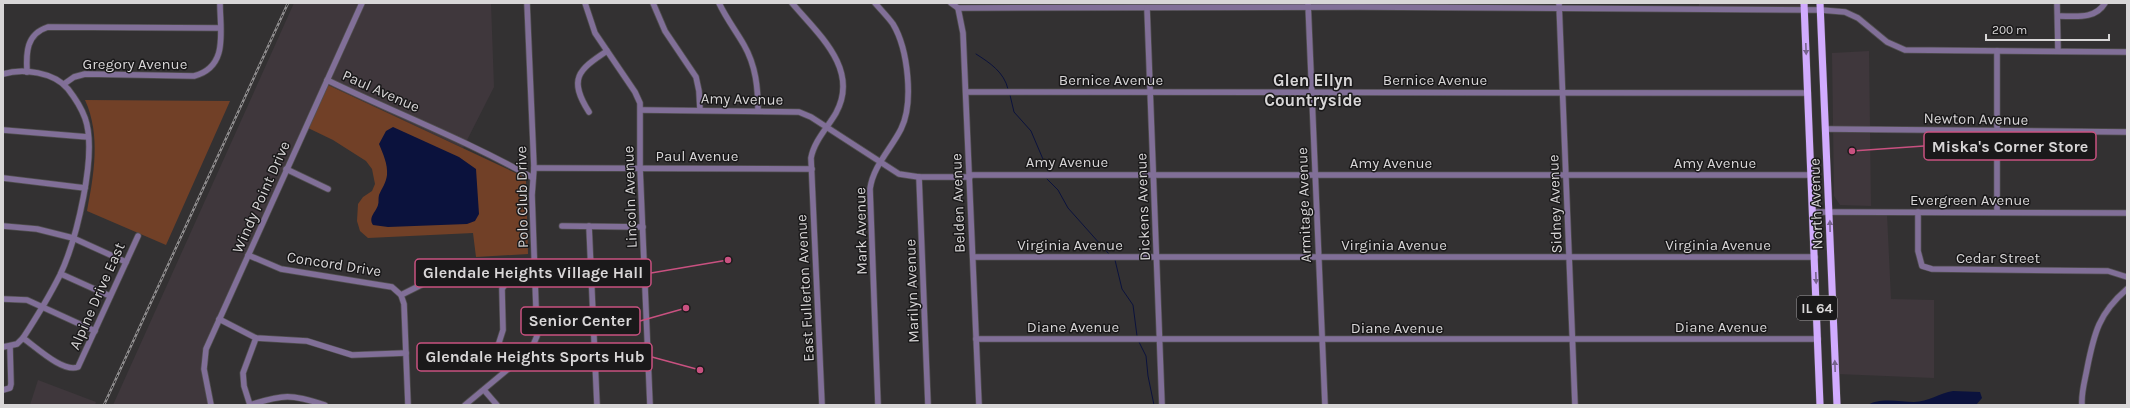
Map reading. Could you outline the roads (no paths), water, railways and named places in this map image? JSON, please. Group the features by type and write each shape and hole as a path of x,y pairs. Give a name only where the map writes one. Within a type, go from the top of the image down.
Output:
{"main road":[{"name":"North Avenue","path":"1804,6 1812,175 1820,405"},
{"name":"North Avenue","path":"1821,6 1837,405"}],"street":[{"name":"Gregory Avenue","path":"64,84 74,77 85,74 194,76 201,74 212,67 220,53 220,3"},
{"name":"Windy Point Drive","path":"211,405 204,362 206,349 362,3"},
{"name":"Polo Club Drive","path":"465,405 531,350 535,344 537,336 534,168 527,3"},
{"name":"Lincoln Avenue","path":"585,3 591,25 640,99 640,168 650,405"},
{"path":"652,3 665,31 696,77 700,110"},
{"path":"719,3 745,47 752,63 758,90 758,111"},
{"name":"East Fullerton Avenue","path":"792,3 834,54 843,73 843,96 828,127 813,151 812,169 822,405"},
{"name":"Mark Avenue","path":"875,3 892,24 900,41 906,64 908,102 902,128 873,175 870,189 878,405"},
{"path":"952,3 958,8 996,5 1147,8 1308,5 1821,6 1845,12 1858,18 1887,42 1905,50 2127,52"},
{"path":"2057,3 2058,51"},
{"path":"2058,16 2092,14 2098,12 2105,3"},
{"name":"Armitage Avenue","path":"1308,5 1325,405"},
{"name":"Sidney Avenue","path":"1559,5 1575,405"},
{"name":"Belden Avenue","path":"958,8 963,33 979,405"},
{"name":"Dickens Avenue","path":"1147,8 1162,405"},
{"path":"27,72 26,52 28,43 35,34 48,27 220,28"},
{"path":"589,112 579,94 578,79 584,67 607,51"},
{"path":"1997,51 1997,212"},
{"path":"3,74 13,71 27,72 48,76 64,84 80,106 86,119 88,137 85,188 73,238 61,274 43,308 23,338 10,347 3,347"},
{"name":"Paul Avenue","path":"327,80 460,141 533,178"},
{"name":"Bernice Avenue","path":"966,92 1808,93"},
{"name":"Amy Avenue","path":"640,110 798,112 828,127 899,174 919,177 1154,174 1812,175"},
{"path":"3,130 88,137"},
{"name":"Newton Avenue","path":"1826,130 2127,132"},
{"name":"Paul Avenue","path":"534,168 812,169"},
{"path":"286,169 328,189"},
{"name":"Marilyn Avenue","path":"919,177 928,405"},
{"path":"3,178 85,188"},
{"name":"Evergreen Avenue","path":"1813,212 2127,213"},
{"name":"Cedar Street","path":"1918,212 1919,256 1922,266 1932,269 2108,271 2127,277"},
{"path":"3,226 37,229 73,238 126,262"},
{"path":"562,226 643,227"},
{"path":"589,226 597,405"},
{"name":"Alpine Drive East","path":"23,338 62,366 73,369 78,367 138,236"},
{"name":"Concord Drive","path":"248,255 285,270 387,284 392,286 401,295"},
{"name":"Virginia Avenue","path":"973,257 1815,257"},
{"path":"61,274 110,296"},
{"path":"408,405 405,315 401,295 431,280 443,279"},
{"path":"508,368 496,352 503,330 502,289 508,280 536,279"},
{"path":"2082,405 2082,394 2096,328 2112,301 2127,289"},
{"path":"3,299 27,300 95,331"},
{"path":"219,319 256,338 307,341 352,355 406,353"},
{"path":"256,338 243,374 244,386 250,405 288,395 325,405"},
{"name":"Diane Avenue","path":"976,339 1818,339"},
{"path":"3,390 10,388 11,384 10,347"},
{"path":"484,390 497,405"}],"waterway":[{"path":"976,54 1000,73 1008,89"},
{"path":"1010,95 1014,112 1031,131 1048,171"},
{"path":"1047,179 1058,190 1068,208 1109,254"},
{"path":"1115,260 1122,289 1133,305 1137,336"},
{"path":"1139,342 1146,356 1148,376 1154,405"}],"railway":[{"path":"104,405 288,3"}],"place":[{"name":"Miska's Corner Store","path":"1852,151"},
{"name":"Glendale Heights Village Hall","path":"728,260"},
{"name":"Senior Center","path":"686,308"},
{"name":"Glendale Heights Sports Hub","path":"700,370"}],"district":[{"name":"Glen Ellyn Countryside","path":"1313,90"}]}
